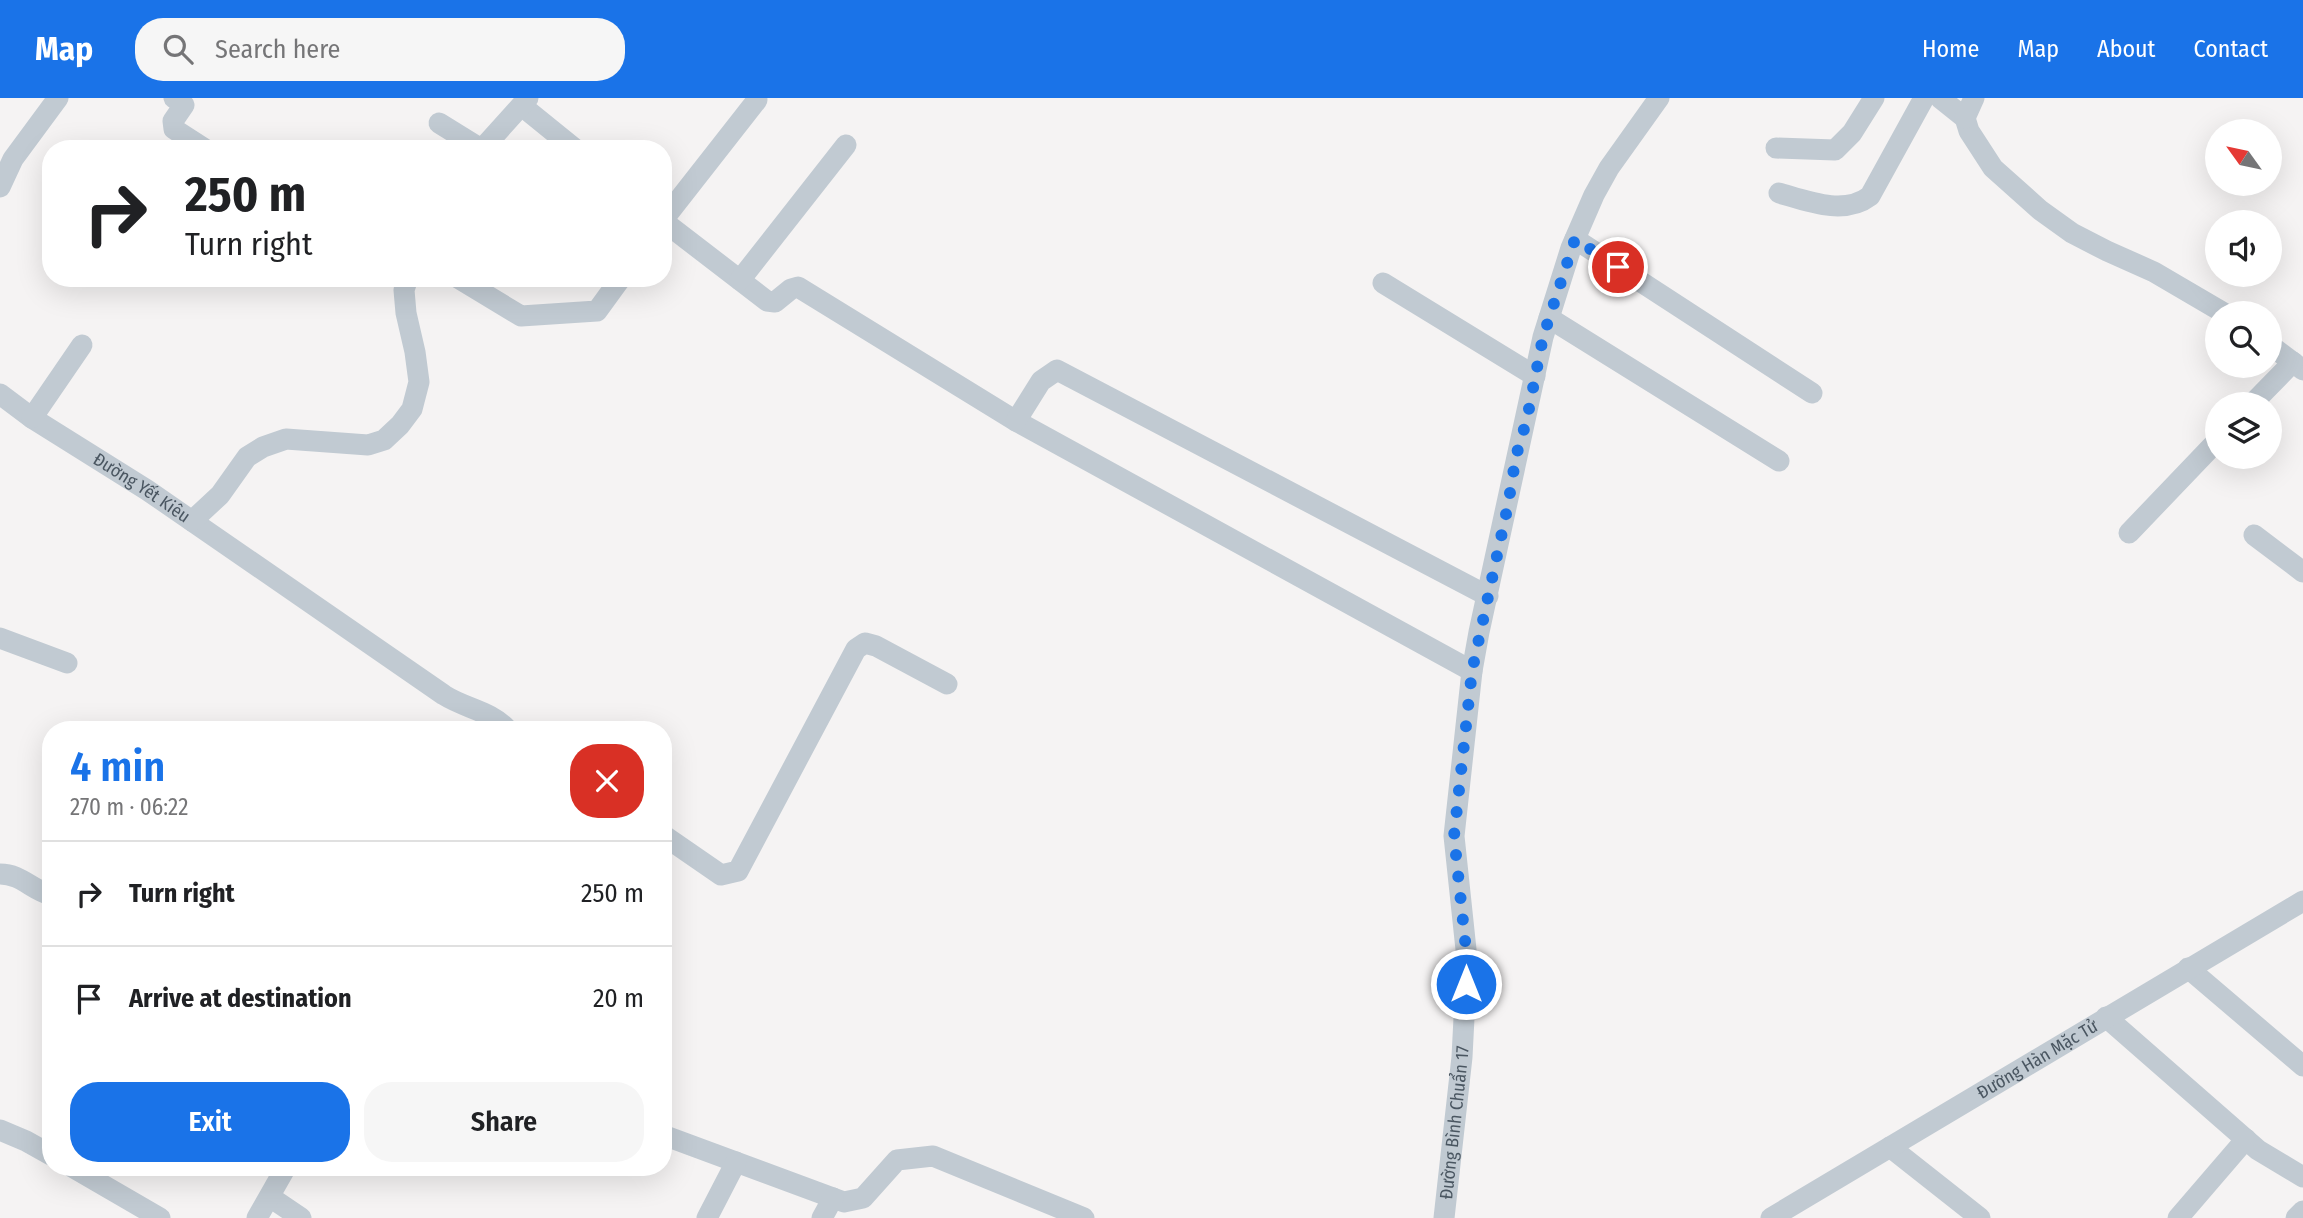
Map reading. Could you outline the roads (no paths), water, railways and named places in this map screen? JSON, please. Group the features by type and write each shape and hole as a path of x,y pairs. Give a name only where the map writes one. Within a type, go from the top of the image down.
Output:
{"street":[{"path":"0,187 13,159 58,98"},
{"path":"174,98 184,105 173,121 174,130 190,140"},
{"name":"Đường Bình Chuẩn 17","path":"1444,1218 1462,1057 1467,959 1454,836 1472,671 1516,456 1549,318 1575,239 1594,195 1659,98"},
{"path":"1776,148 1835,150 1852,133 1874,98"},
{"path":"1779,193 1837,206 1859,204 1870,195 1924,98"},
{"path":"1940,98 1965,118 1969,131 1993,168 2040,210 2072,233 2154,272 2205,302"},
{"path":"1965,118 1974,98"},
{"path":"672,209 757,100"},
{"path":"489,140 525,102 565,140"},
{"path":"439,123 466,140"},
{"path":"740,280 846,145"},
{"path":"672,228 767,300 775,302 798,287 1016,421 1472,671"},
{"path":"1575,239 1812,393"},
{"path":"1382,283 1535,376"},
{"name":"Đường Yết Kiêu","path":"0,394 32,418 100,459 192,521 220,495 247,457 263,447 286,439 368,445 384,440 400,425 412,409 419,382 406,313 405,287"},
{"path":"473,287 521,316 597,311 614,287"},
{"path":"1549,318 1779,461"},
{"path":"32,418 82,345"},
{"path":"2267,392 2298,366 2282,354"},
{"path":"1016,421 1041,381 1057,370 1488,596"},
{"path":"2129,533 2205,454"},
{"path":"192,521 444,695 458,704 491,715 498,721"},
{"path":"2254,535 2303,572"},
{"path":"0,638 67,663"},
{"path":"672,841 721,875 738,871 856,649 865,643 947,684"},
{"path":"0,874 13,875 42,892"},
{"name":"Đường Hàn Mặc Tử","path":"1771,1218 2303,901"},
{"path":"2188,968 2303,1066"},
{"path":"2106,1017 2258,1150 2303,1177"},
{"path":"0,1130 42,1150"},
{"path":"672,1138 844,1202 863,1199 897,1160 933,1156 1084,1218"},
{"path":"2178,1218 2246,1139"},
{"path":"1890,1147 1980,1218"},
{"path":"707,1218 736,1162"},
{"path":"88,1176 160,1218"},
{"path":"257,1218 282,1176"},
{"path":"271,1197 301,1218"},
{"path":"822,1218 833,1198"},
{"path":"2296,1218 2303,1211"}]}
